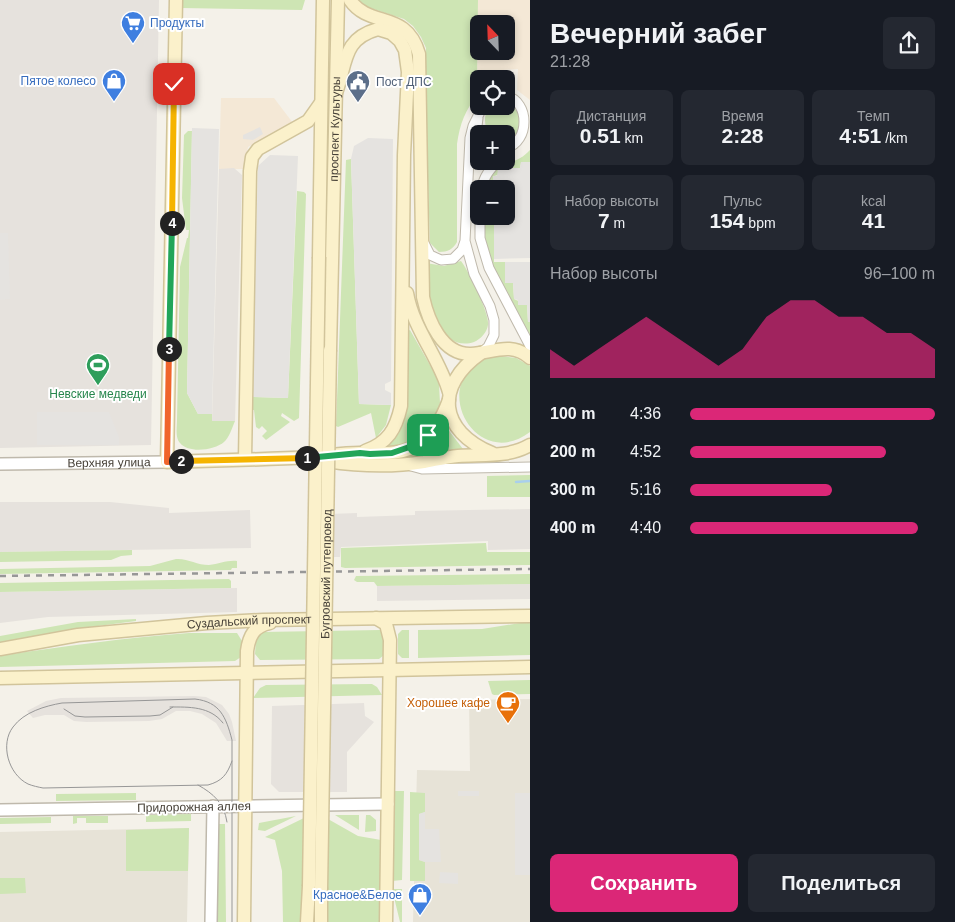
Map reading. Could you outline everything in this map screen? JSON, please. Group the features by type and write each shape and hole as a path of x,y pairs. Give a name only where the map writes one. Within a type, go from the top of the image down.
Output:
{"main road":[{"path":"167,462 176,0"},
{"name":"проспект Культуры","path":"322,0 320,104 325,257"},
{"name":"проспект Культуры","path":"325,257 336,93 338,0"},
{"path":"350,0 358,9 367,14 398,25 407,31 416,42 420,68 423,297 426,310 435,330 444,342 457,351 470,354 497,349 513,350 530,358"},
{"path":"336,93 348,50 358,38 378,29 397,37 405,50 408,72 404,155 401,406 398,419 383,443 360,453"},
{"path":"245,459 249,180 252,157 258,149 308,121 320,104"},
{"name":"Бугровский путепровод","path":"307,922 325,257"},
{"name":"Бугровский путепровод","path":"321,922 325,257"},
{"path":"403,271 414,317 441,369 449,396 451,414 458,428 468,440 494,454"},
{"name":"Верхняя улица","path":"167,462 308,458 360,453 392,453 418,444 437,425 459,372 469,361 482,352"},
{"path":"517,452 530,445"},
{"name":"Верхняя улица","path":"308,458 348,464 404,464 455,456 517,452"},
{"name":"Суздальский проспект","path":"0,649 78,635 207,623 530,616"},
{"path":"376,618 386,624 390,640 386,922"},
{"path":"244,922 248,644 256,628 263,624 282,620"},
{"path":"0,678 530,667"}],"street":[{"path":"515,99 523,105 529,119 529,129 524,138 515,144"},
{"path":"423,240 430,255 441,260 453,259 462,250 465,241 470,138 478,115"},
{"path":"480,225 480,238 489,268 530,346"},
{"path":"465,241 474,274 490,306 494,320 494,335 488,347 482,352"},
{"path":"517,452 530,452"},
{"name":"Верхняя улица","path":"0,464 167,462"},
{"path":"404,464 422,469 530,467"},
{"name":"Придорожная аллея","path":"0,810 388,804"},
{"path":"211,922 213,806"}],"shaded area":[{"path":"0,0 159,0 151,445 0,448"},
{"path":"478,0 530,0 530,100 517,90 518,69 477,70 477,60 515,60 515,15 478,15"},
{"path":"221,98 274,98 293,123 248,147 244,169 219,169"},
{"path":"260,127 263,134 253,140 243,139 243,135"},
{"path":"192,128 219,129 212,414 198,414 187,393"},
{"path":"368,138 393,139 391,381 385,384 385,390 391,393 391,405 359,404 351,159 354,146"},
{"path":"270,155 298,156 288,398 252,397 258,166"},
{"path":"521,162 530,162 530,258 494,259 494,225 515,225 515,180 493,180 493,176 497,176 498,170 515,170 515,168 520,168"},
{"path":"234,168 242,175 235,421 212,421 219,169"},
{"path":"0,233 8,233 10,299 0,300"},
{"path":"505,262 530,262 530,322 528,322 527,305 518,305 518,300 514,299 513,283 505,283"},
{"path":"37,412 109,412 119,437 119,445 37,445"},
{"path":"0,502 110,502 169,508 169,513 250,510 251,548 0,552"},
{"path":"530,509 530,549 488,550 488,541 341,547 340,557 329,557 330,514 357,513 357,517 415,515 415,511"},
{"path":"530,584 530,599 377,601 377,586"},
{"path":"237,588 237,612 48,617 0,623 0,592"},
{"path":"206,697 222,705 229,714 236,741 227,741 216,723 202,714 190,711 176,711 162,719 149,721 86,722 74,721 64,715 45,715 33,718 27,711 46,701 61,698"},
{"path":"530,699 530,922 413,922 417,770 470,771 469,700"},
{"path":"364,703 365,716 374,722 347,752 347,792 279,792 271,784 272,706"},
{"path":"458,791 479,791 479,796 458,796"},
{"path":"515,793 530,793 530,875 515,875"},
{"path":"425,812 425,829 439,829 441,862 419,860 419,814"},
{"path":"189,828 187,922 0,922 0,832"},
{"path":"440,872 458,873 458,884 439,883"}],"green space":[{"path":"183,0 305,0 302,10 181,8"},
{"path":"359,0 478,0 478,15 470,15 470,60 477,60 477,70 470,70 470,106 462,123 457,144 457,242 448,251 439,252 430,243 426,124 426,48 413,26 404,19 367,7"},
{"path":"515,109 520,116 520,128 515,135 515,125 486,125 486,115 515,115"},
{"path":"188,131 192,131 187,393 198,414 212,414 212,421 235,421 224,442 215,447 202,450 189,449 180,443 177,438 180,267 189,230 186,230 182,198 184,135"},
{"path":"530,150 530,162 521,162 520,168 515,170 515,160"},
{"path":"351,159 359,404 391,405 386,425 376,438 371,413 338,427 336,426 346,160"},
{"path":"494,170 514,170 494,176 494,180 487,180"},
{"path":"297,191 306,194 299,418 294,421 282,413 281,416 290,422 266,440 262,436 267,431 262,426 259,429 256,427 254,410 252,410 252,397 288,398"},
{"path":"485,225 494,225 494,262 505,262 505,283 513,283 514,299 527,305 530,337 491,265 484,243"},
{"path":"461,261 473,282 488,319 485,333 474,342 464,344 447,336 435,319 428,299 426,263 444,266"},
{"path":"410,330 435,374 439,384 440,403 433,422 417,441 389,449 388,447 399,433 405,418 408,331"},
{"path":"501,356 516,358 530,366 530,432 510,442 492,441 477,434 466,420 460,404 460,387 468,371 485,359"},
{"path":"444,420 450,432 463,449 407,459 406,454"},
{"path":"530,475 530,497 487,497 487,476"},
{"path":"486,543 487,552 530,552 530,565 341,567 341,548"},
{"path":"132,550 132,555 121,556 111,560 0,562 0,552"},
{"path":"176,559 209,565 237,561 237,568 232,568 231,570 0,574 0,569 150,566"},
{"path":"530,574 530,584 377,586 374,582 357,582 354,580 356,576"},
{"path":"229,579 231,581 231,588 0,592 0,583"},
{"path":"136,619 136,621 75,629 0,643 0,636 78,622"},
{"path":"530,623 530,655 418,658 418,630 482,629"},
{"path":"380,630 384,635 385,645 384,655 379,659 260,660 255,654 256,639 262,632"},
{"path":"402,630 409,630 409,658 402,658 398,654 398,634"},
{"path":"189,633 237,633 242,641 241,657 235,661 0,667 0,656 141,637"},
{"path":"530,680 530,694 494,695 488,681"},
{"path":"372,684 377,687 382,695 253,698 260,688 266,685"},
{"path":"393,791 404,791 402,880 392,881"},
{"path":"410,792 425,793 425,812 419,814 419,860 425,862 425,881 410,881"},
{"path":"136,793 136,800 56,801 56,794"},
{"path":"191,814 191,821 146,822 146,815"},
{"path":"335,815 359,815 359,830"},
{"path":"366,815 370,815 376,820 376,831 365,832"},
{"path":"73,816 108,816 108,823 86,823 86,818 77,818 77,823 73,824"},
{"path":"296,816 265,831 258,830 259,823"},
{"path":"51,817 51,823 0,824 0,818"},
{"path":"304,818 303,922 283,922 282,871 275,840 265,837"},
{"path":"328,819 358,836 381,840 379,922 327,922"},
{"path":"219,824 225,824 226,922 217,922"},
{"path":"189,828 188,871 126,871 126,830"},
{"path":"0,878 25,878 26,893 0,894"},
{"path":"392,889 402,889 402,922 400,922"}],"waterway":[{"path":"516,482 530,481"}],"tram line":[{"path":"232,761 230,766 228,770 223,777 217,782 208,785 43,788 28,784 15,773 8,758 7,742 13,727 23,717 42,708 62,703 195,699 210,703 216,707 227,724 232,740 232,922"},
{"path":"170,707 206,710 218,717 223,723"},
{"path":"64,709 75,716 85,717 150,716 160,715 173,707"},
{"path":"198,785 209,792 221,804 227,822"}],"railway":[{"path":"0,576 530,569"}],"place":[{"name":"Продукты","path":"133,44"},
{"name":"Пятое колесо","path":"114,102"},
{"name":"Пост ДПС","path":"358,103"},
{"name":"Невские медведи","path":"98,386"},
{"name":"Хорошее кафе","path":"508,724"},
{"name":"Красное&Белое","path":"420,916"}],"route":[{"path":"174,84 167,462 308,458 360,453 392,453 418,444 428,435"}]}
